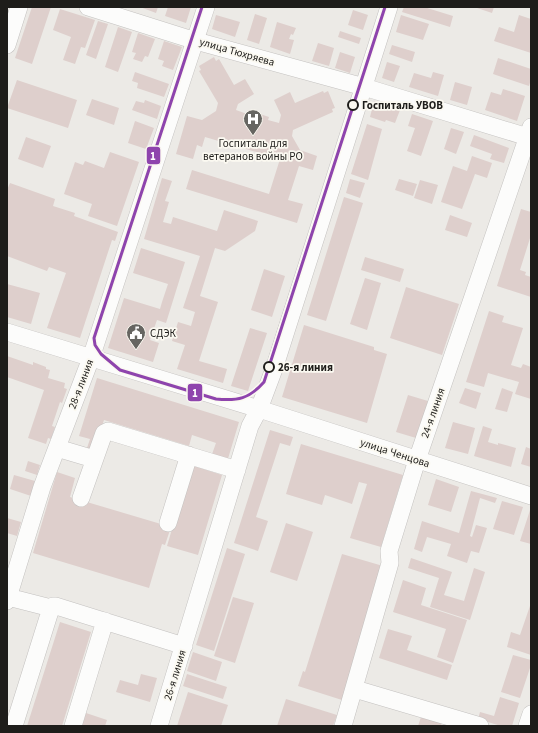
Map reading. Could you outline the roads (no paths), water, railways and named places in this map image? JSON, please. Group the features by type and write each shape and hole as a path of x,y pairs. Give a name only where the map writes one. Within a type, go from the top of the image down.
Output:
{"street":[{"path":"7,45 19,7"},
{"name":"улица Тюхряева","path":"88,7 196,40 530,134"},
{"name":"28-я линия","path":"8,599 42,487 91,358 206,7"},
{"name":"26-я линия","path":"159,726 250,426 259,409 274,368 389,7"},
{"name":"24-я линия","path":"343,726 390,563 389,551 417,460 530,134"},
{"name":"улица Ченцова","path":"7,332 259,409 531,496"},
{"path":"81,498 104,433 108,431 237,470"},
{"path":"57,448 94,459"},
{"path":"168,523 189,455"},
{"path":"8,599 51,608 56,606 184,646"},
{"path":"14,726 51,608"},
{"path":"73,726 105,621"},
{"path":"355,688 449,722 480,726"},
{"path":"527,726 531,714"}],"place":[{"name":"Госпиталь УВОВ","path":"353,105"},
{"name":"Госпиталь для ветеранов войны РО","path":"253,136"},
{"name":"СДЭК","path":"136,350"},
{"name":"26-я линия","path":"269,367"}]}
